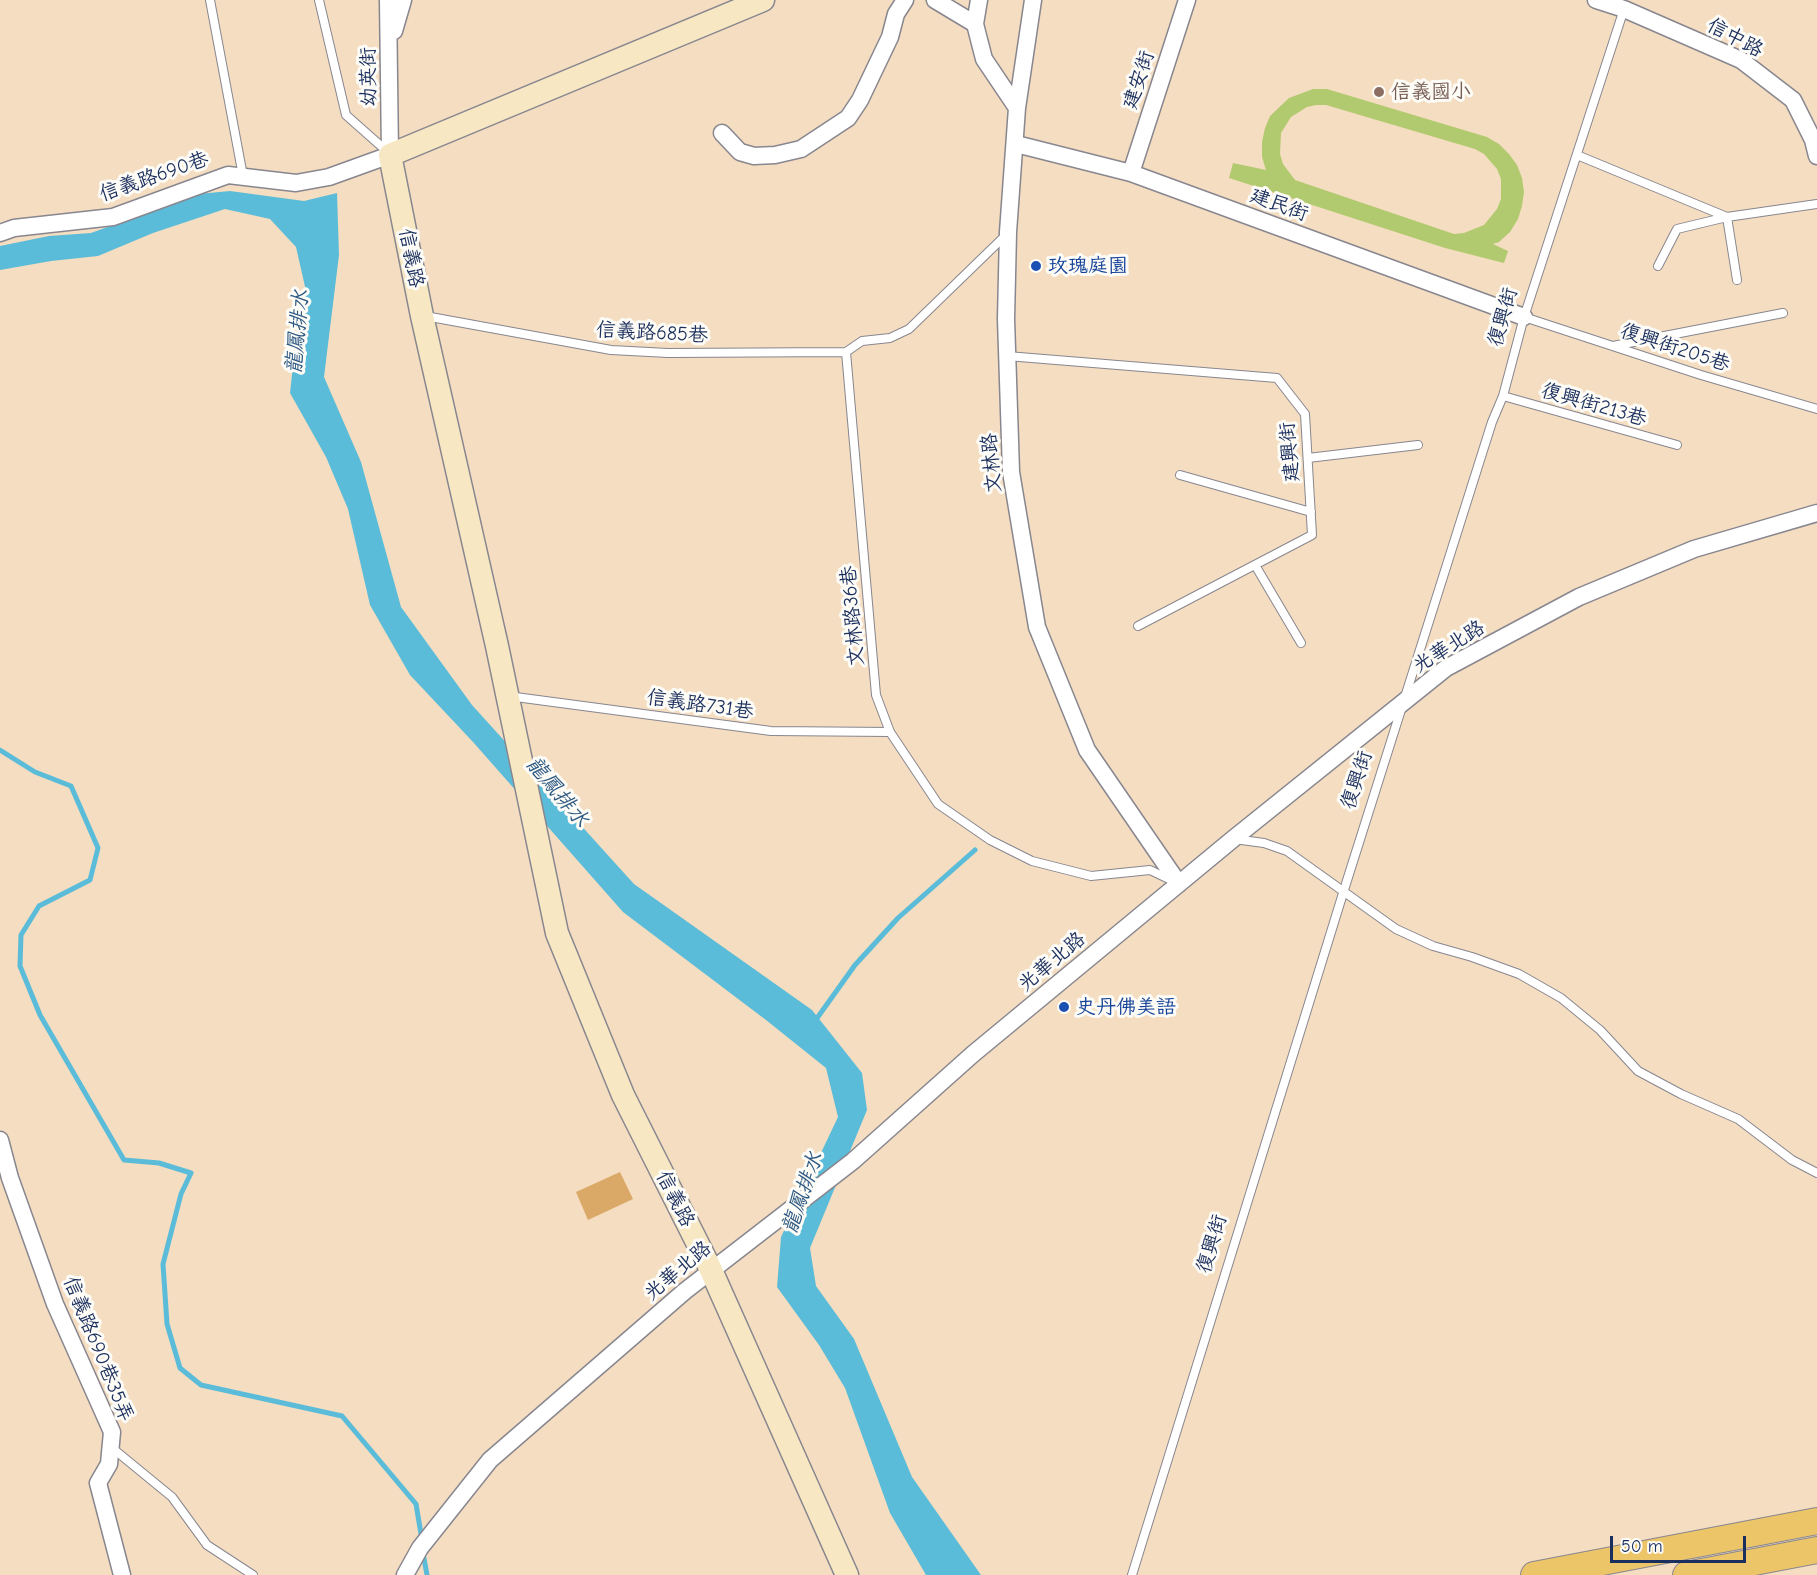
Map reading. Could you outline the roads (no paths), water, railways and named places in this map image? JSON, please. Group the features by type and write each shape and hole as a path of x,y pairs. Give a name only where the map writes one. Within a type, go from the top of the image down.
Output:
{"main road":[{"path":"1686,1575 1740,1555 1817,1521"},
{"path":"1534,1575 1817,1550"}],"street":[{"name":"幼英街","path":"388,0 390,154"},
{"path":"390,44 403,0"},
{"path":"390,154 733,6 763,0"},
{"path":"722,133 740,152 754,156 775,155 801,149 848,118 860,100 890,37 896,14 905,0"},
{"path":"935,0 975,24"},
{"path":"979,0 975,24 984,59 1017,108"},
{"name":"文林路","path":"1033,0 1017,108 1008,232 1006,319 1011,472 1037,627 1087,750 1179,884"},
{"name":"建安街","path":"1131,172 1187,0"},
{"name":"信中路","path":"1596,0 1625,4 1741,60 1793,100 1813,140 1817,156"},
{"name":"建民街","path":"1016,144 1131,172 1524,317"},
{"name":"信義路690巷","path":"0,233 14,228 113,217 228,175 296,183 329,177 390,154"},
{"name":"信義路","path":"390,154 422,316 508,696 557,933 623,1095 711,1270 847,1575"},
{"name":"光華北路","path":"405,1575 420,1548 490,1460 711,1270 853,1161 973,1054 1233,839 1446,668 1579,597 1694,549 1817,513"},
{"name":"信義路690巷35弄","path":"0,1140 10,1178 55,1304 112,1432 109,1464 98,1483 122,1575"}],"lane":[{"path":"210,0 243,176"},
{"path":"319,0 346,116 390,154"},
{"name":"復興街","path":"1132,1575 1344,890 1492,422 1503,396 1524,317 1625,4"},
{"path":"1577,155 1727,217"},
{"path":"1658,266 1677,229 1727,217 1817,204"},
{"path":"1727,217 1737,280"},
{"path":"846,352 862,341 890,338 909,329 1008,232"},
{"path":"1612,346 1783,313"},
{"name":"信義路685巷","path":"422,316 610,350 668,353 846,352"},
{"name":"復興街205巷","path":"1524,317 1817,409"},
{"name":"文林路36巷","path":"846,352 876,695 890,732 938,804 990,840 1032,861 1091,876 1150,870 1179,884"},
{"name":"建興街","path":"1007,356 1277,378 1305,414 1312,535 1138,626"},
{"name":"復興街213巷","path":"1503,396 1677,445"},
{"path":"1308,458 1418,445"},
{"path":"1180,475 1311,512"},
{"path":"1255,565 1301,643"},
{"name":"信義路731巷","path":"508,696 771,731 890,732"},
{"path":"1233,839 1263,843 1287,851 1396,929 1432,946 1472,957 1519,975 1560,998 1600,1030 1638,1071 1681,1095 1738,1119 1792,1160 1817,1173"},
{"path":"111,1447 172,1497 207,1545 252,1575"}],"water":[{"name":"龍鳳排水","path":"230,191 304,201 337,193 339,255 324,377 361,462 401,607 472,705 634,884 812,1010 862,1073 867,1110 810,1248 816,1286 854,1339 912,1477 981,1575 926,1575 890,1513 845,1388 819,1345 777,1287 781,1237 838,1117 826,1068 623,912 473,742 410,675 370,605 348,509 326,457 290,393 295,347 306,291 296,247 270,219 225,209 153,233 98,256 0,270 0,246 49,236 91,233 198,194"}],"waterway":[{"path":"0,750 35,772 71,786 98,848 90,880 39,906 21,935 20,966 40,1015 124,1160 159,1163 191,1173 181,1194 163,1264 167,1324 180,1368 201,1385 342,1416 416,1504 422,1540"},
{"path":"815,1021 855,965 898,918 975,850"},
{"path":"423,1553 427,1575"}],"place":[{"name":"信義國小","path":"1379,92"},
{"name":"玫瑰庭園","path":"1036,266"},
{"name":"史丹佛美語","path":"1064,1007"}]}
